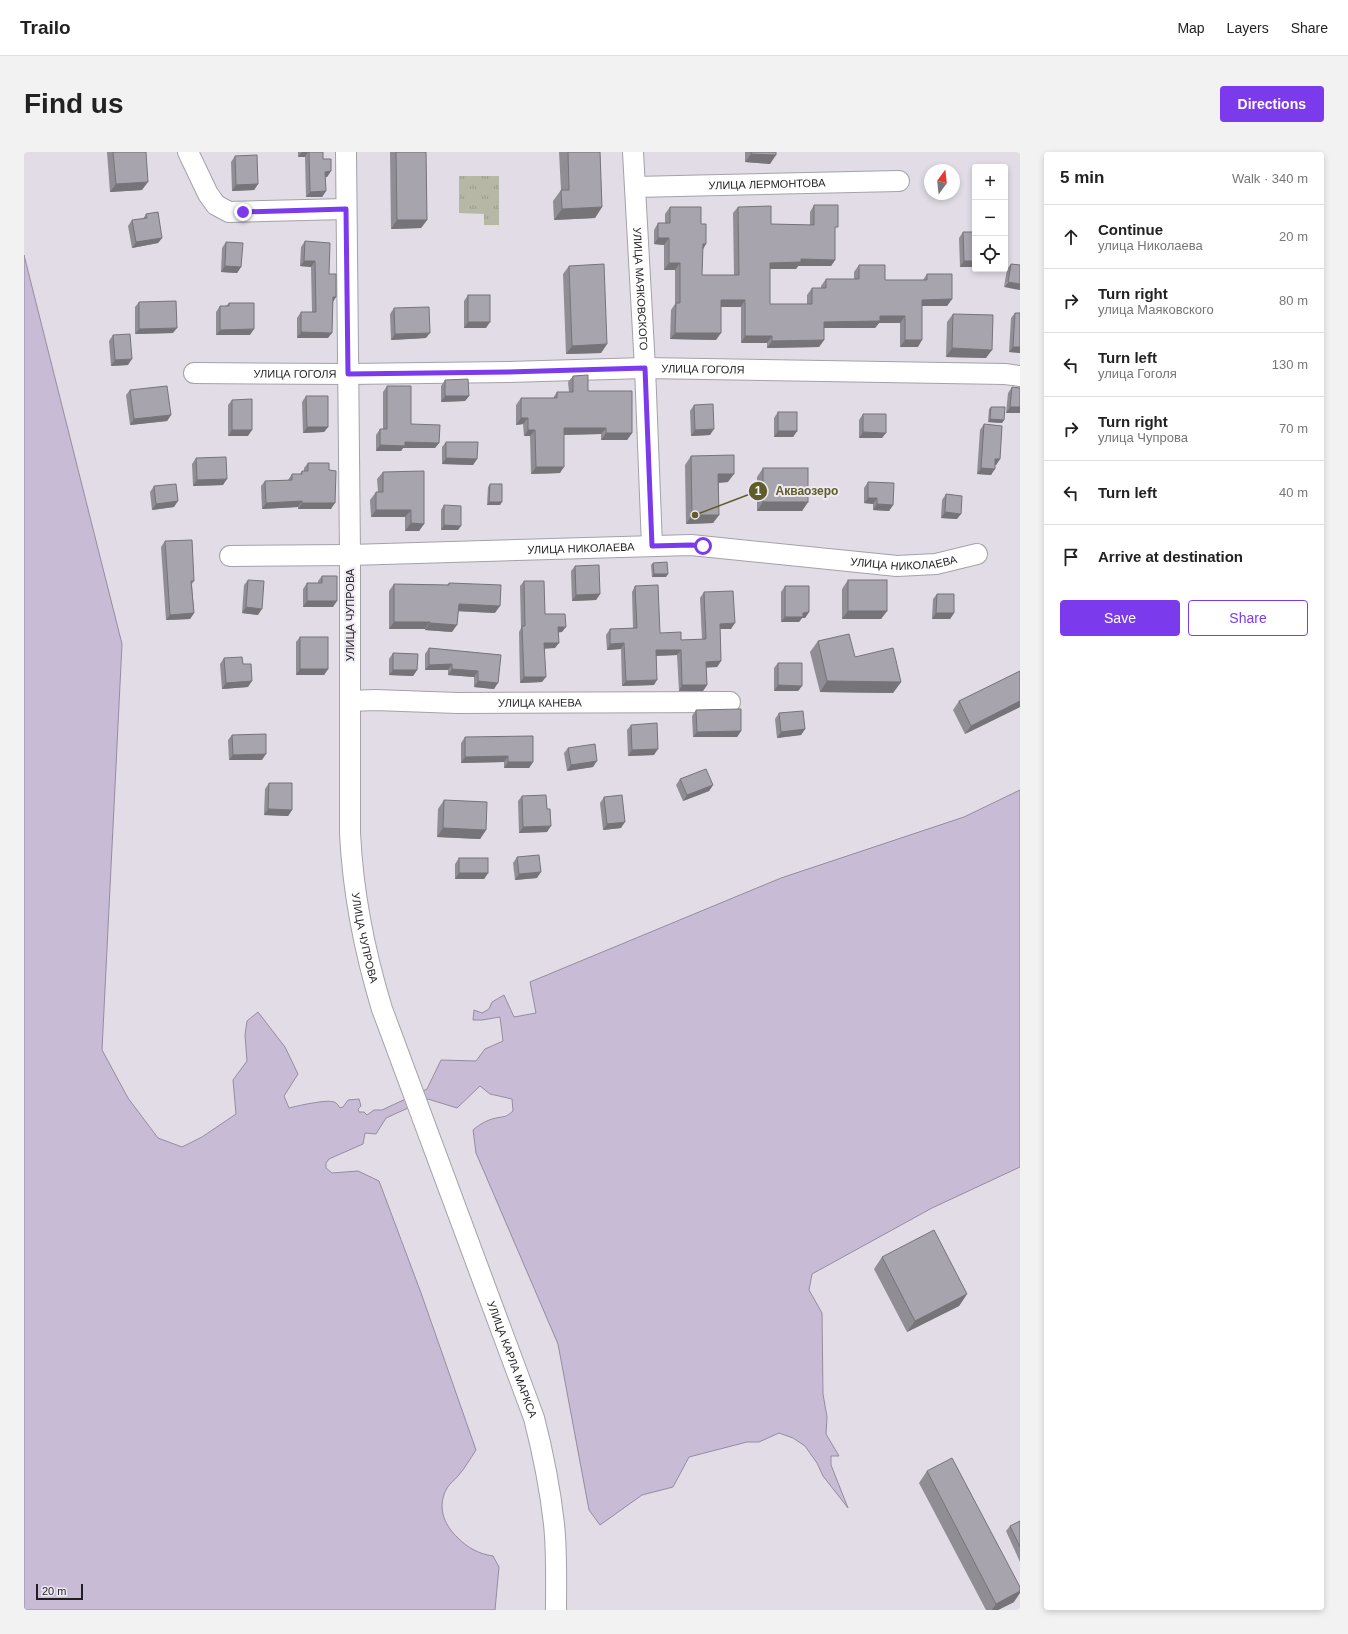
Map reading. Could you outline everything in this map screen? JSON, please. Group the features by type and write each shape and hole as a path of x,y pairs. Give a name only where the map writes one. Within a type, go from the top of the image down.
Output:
{"street":[{"path":"188,152 208,194 216,205 229,212 346,209"},
{"name":"УЛИЦА ЧУПРОВА","path":"346,152 350,555 350,833 352,869 356,902 371,974 382,1009 423,1119"},
{"name":"УЛИЦА МАЯКОВСКОГО","path":"633,152 645,368 652,546"},
{"name":"УЛИЦА ЛЕРМОНТОВА","path":"635,187 899,181"},
{"name":"УЛИЦА ГОГОЛЯ","path":"194,372 348,374 514,372 645,368 1005,374 1020,376"},
{"name":"УЛИЦА НИКОЛАЕВА","path":"230,556 350,555 691,545 897,566 936,564 977,554"},
{"name":"УЛИЦА КАНЕВА","path":"350,701 375,700 457,703 730,702"},
{"name":"УЛИЦА КАРЛА МАРКСА","path":"423,1119 534,1418 544,1459 552,1512 556,1565 556,1610"}],"green space":[{"path":"459,176 499,176 499,225 484,225 484,214 459,213"}],"shaded area":[{"path":"24,255 122,644 102,1050 128,1098 158,1138 182,1147 202,1137 236,1114 233,1080 247,1061 245,1035 247,1021 258,1012 285,1047 298,1074 284,1096 289,1108 330,1101 336,1103 340,1108 343,1107 348,1100 359,1099 361,1106 358,1109 359,1112 364,1112 367,1115 374,1110 382,1110 427,1089 441,1060 476,1061 485,1049 503,1041 500,1017 473,1020 474,1010 482,1013 489,1009 492,1002 504,995 514,1017 536,1013 530,982 781,878 964,817 1020,790 1020,1167 932,1208 812,1274 809,1290 822,1313 823,1394 827,1417 826,1434 839,1456 831,1456 831,1465 848,1508 823,1476 817,1463 805,1446 793,1438 779,1433 759,1442 747,1442 689,1457 673,1487 642,1495 600,1525 589,1510 558,1344 476,1153 473,1130 487,1121 505,1116 513,1111 512,1099 490,1094 480,1086 457,1108 428,1099 386,1118 376,1134 365,1133 363,1144 329,1159 326,1163 326,1168 332,1173 358,1171 379,1181 421,1293 476,1450 461,1473 447,1488 442,1501 443,1514 445,1521 458,1538 474,1550 493,1556 499,1567 495,1610 24,1610"}],"building":[{"path":"113,152 146,152 148,182 116,184"},
{"path":"309,152 323,152 323,159 331,159 331,171 325,172 326,191 310,192"},
{"path":"396,152 426,152 427,220 397,220"},
{"path":"568,152 600,152 602,207 562,209 561,190 569,190"},
{"path":"751,152 776,152 776,155 751,154"},
{"path":"257,155 258,184 236,185 235,156"},
{"path":"814,205 838,205 838,227 835,227 835,260 801,259 801,262 770,263 770,304 812,304 812,288 826,288 826,279 859,279 859,265 885,265 885,280 927,280 927,274 952,274 952,299 922,300 922,340 905,340 905,316 880,316 880,321 824,322 824,340 772,341 772,336 745,336 745,300 721,300 721,333 675,333 676,303 680,303 680,263 669,263 669,238 658,238 658,223 670,223 670,207 701,207 701,224 706,224 706,244 703,244 702,275 739,275 738,207 771,206 771,224 814,225"},
{"path":"158,212 162,238 136,242 132,220 147,218 146,214"},
{"path":"963,232 972,232 972,261 964,261"},
{"path":"305,241 330,243 329,274 336,274 336,297 333,297 332,333 301,332 301,312 316,312 315,261 304,261"},
{"path":"226,242 243,243 241,267 225,266"},
{"path":"604,264 607,344 572,346 569,266"},
{"path":"1011,264 1020,265 1020,284 1008,282"},
{"path":"468,295 490,295 490,322 468,322"},
{"path":"176,301 177,328 139,329 139,302"},
{"path":"229,303 254,303 254,329 220,330 220,306 229,306"},
{"path":"429,307 430,333 395,334 394,308"},
{"path":"1015,313 1020,313 1020,347 1013,347"},
{"path":"953,314 993,315 992,350 952,348"},
{"path":"130,334 132,359 115,360 113,335"},
{"path":"588,375 588,391 632,391 632,433 606,433 606,428 564,428 564,467 536,467 535,430 528,430 528,418 521,418 521,398 557,398 557,392 573,392 573,376"},
{"path":"468,379 469,396 445,396 445,380"},
{"path":"167,386 171,415 134,419 130,390"},
{"path":"387,386 411,386 411,424 440,425 439,443 405,442 405,446 380,445 380,429 387,429"},
{"path":"1012,387 1020,388 1020,407 1010,407"},
{"path":"306,396 328,396 328,427 307,427"},
{"path":"252,399 252,430 232,430 232,400"},
{"path":"713,404 714,429 695,430 694,405"},
{"path":"991,407 1005,407 1004,420 990,419"},
{"path":"778,412 797,412 797,431 778,431"},
{"path":"863,414 886,414 886,433 863,432"},
{"path":"984,424 1002,426 1000,459 995,459 995,469 981,468"},
{"path":"446,442 478,442 477,459 446,458"},
{"path":"734,455 734,474 718,474 719,515 692,515 691,456"},
{"path":"226,457 227,479 197,480 196,458"},
{"path":"308,463 329,463 329,470 336,471 335,503 302,503 302,501 266,503 265,481 292,480 292,474 302,474 302,471 308,471"},
{"path":"763,468 808,468 808,502 763,502"},
{"path":"424,471 424,524 411,523 411,510 376,510 376,492 383,492 383,472"},
{"path":"868,482 894,483 893,505 877,504 877,498 868,498"},
{"path":"176,484 178,501 156,504 154,486"},
{"path":"490,484 502,484 502,502 489,502"},
{"path":"946,494 962,496 961,514 945,512"},
{"path":"444,505 461,506 461,526 444,525"},
{"path":"192,540 194,581 191,581 194,613 170,615 165,541"},
{"path":"667,562 668,574 654,574 653,563"},
{"path":"599,565 600,594 576,595 575,566"},
{"path":"322,576 337,576 337,601 307,601 307,583 322,583"},
{"path":"248,580 264,581 262,609 246,607"},
{"path":"848,580 887,580 887,611 848,611"},
{"path":"524,581 544,581 545,614 565,614 566,627 558,627 559,643 544,643 546,677 524,677 522,626 525,626"},
{"path":"449,583 501,585 500,606 459,604 457,625 430,622 394,622 394,584 449,585"},
{"path":"658,585 660,633 681,632 681,640 706,639 704,592 733,591 735,623 720,624 721,661 706,662 707,685 682,685 681,650 656,650 657,680 626,681 624,643 610,644 610,629 637,628 635,586"},
{"path":"785,586 809,586 809,612 803,613 803,617 785,617"},
{"path":"937,594 954,594 954,613 936,613"},
{"path":"849,634 855,657 893,648 901,682 827,681 818,641"},
{"path":"300,637 328,637 328,669 300,669"},
{"path":"429,648 501,655 498,683 478,681 478,671 452,669 452,664 429,665"},
{"path":"393,653 418,654 417,670 393,670"},
{"path":"242,657 243,664 251,664 252,681 226,683 224,658"},
{"path":"778,663 802,663 802,686 778,685"},
{"path":"1020,671 1020,701 971,726 959,701"},
{"path":"741,709 741,731 697,732 696,710"},
{"path":"803,711 805,729 781,732 779,713"},
{"path":"657,723 658,749 632,750 631,725"},
{"path":"266,734 266,754 233,755 232,735"},
{"path":"533,736 533,762 508,762 508,756 465,757 465,737"},
{"path":"595,744 597,761 571,765 568,748"},
{"path":"706,769 713,785 687,795 680,779"},
{"path":"269,783 292,783 292,810 268,809"},
{"path":"546,795 547,809 550,809 551,826 523,827 522,796"},
{"path":"622,795 625,822 607,824 604,797"},
{"path":"444,800 487,802 486,830 443,828"},
{"path":"539,855 541,872 519,874 517,857"},
{"path":"459,858 488,858 488,873 459,873"},
{"path":"934,1230 967,1294 915,1321 882,1257"},
{"path":"952,1458 1020,1587 1020,1591 996,1604 927,1471"},
{"path":"1020,1521 1020,1547 1010,1526"}],"place":[{"name":"Акваозеро","path":"695,515"}],"route":[{"path":"243,212 346,209 348,249 348,374 508,372 645,368 652,546 703,546"}]}
